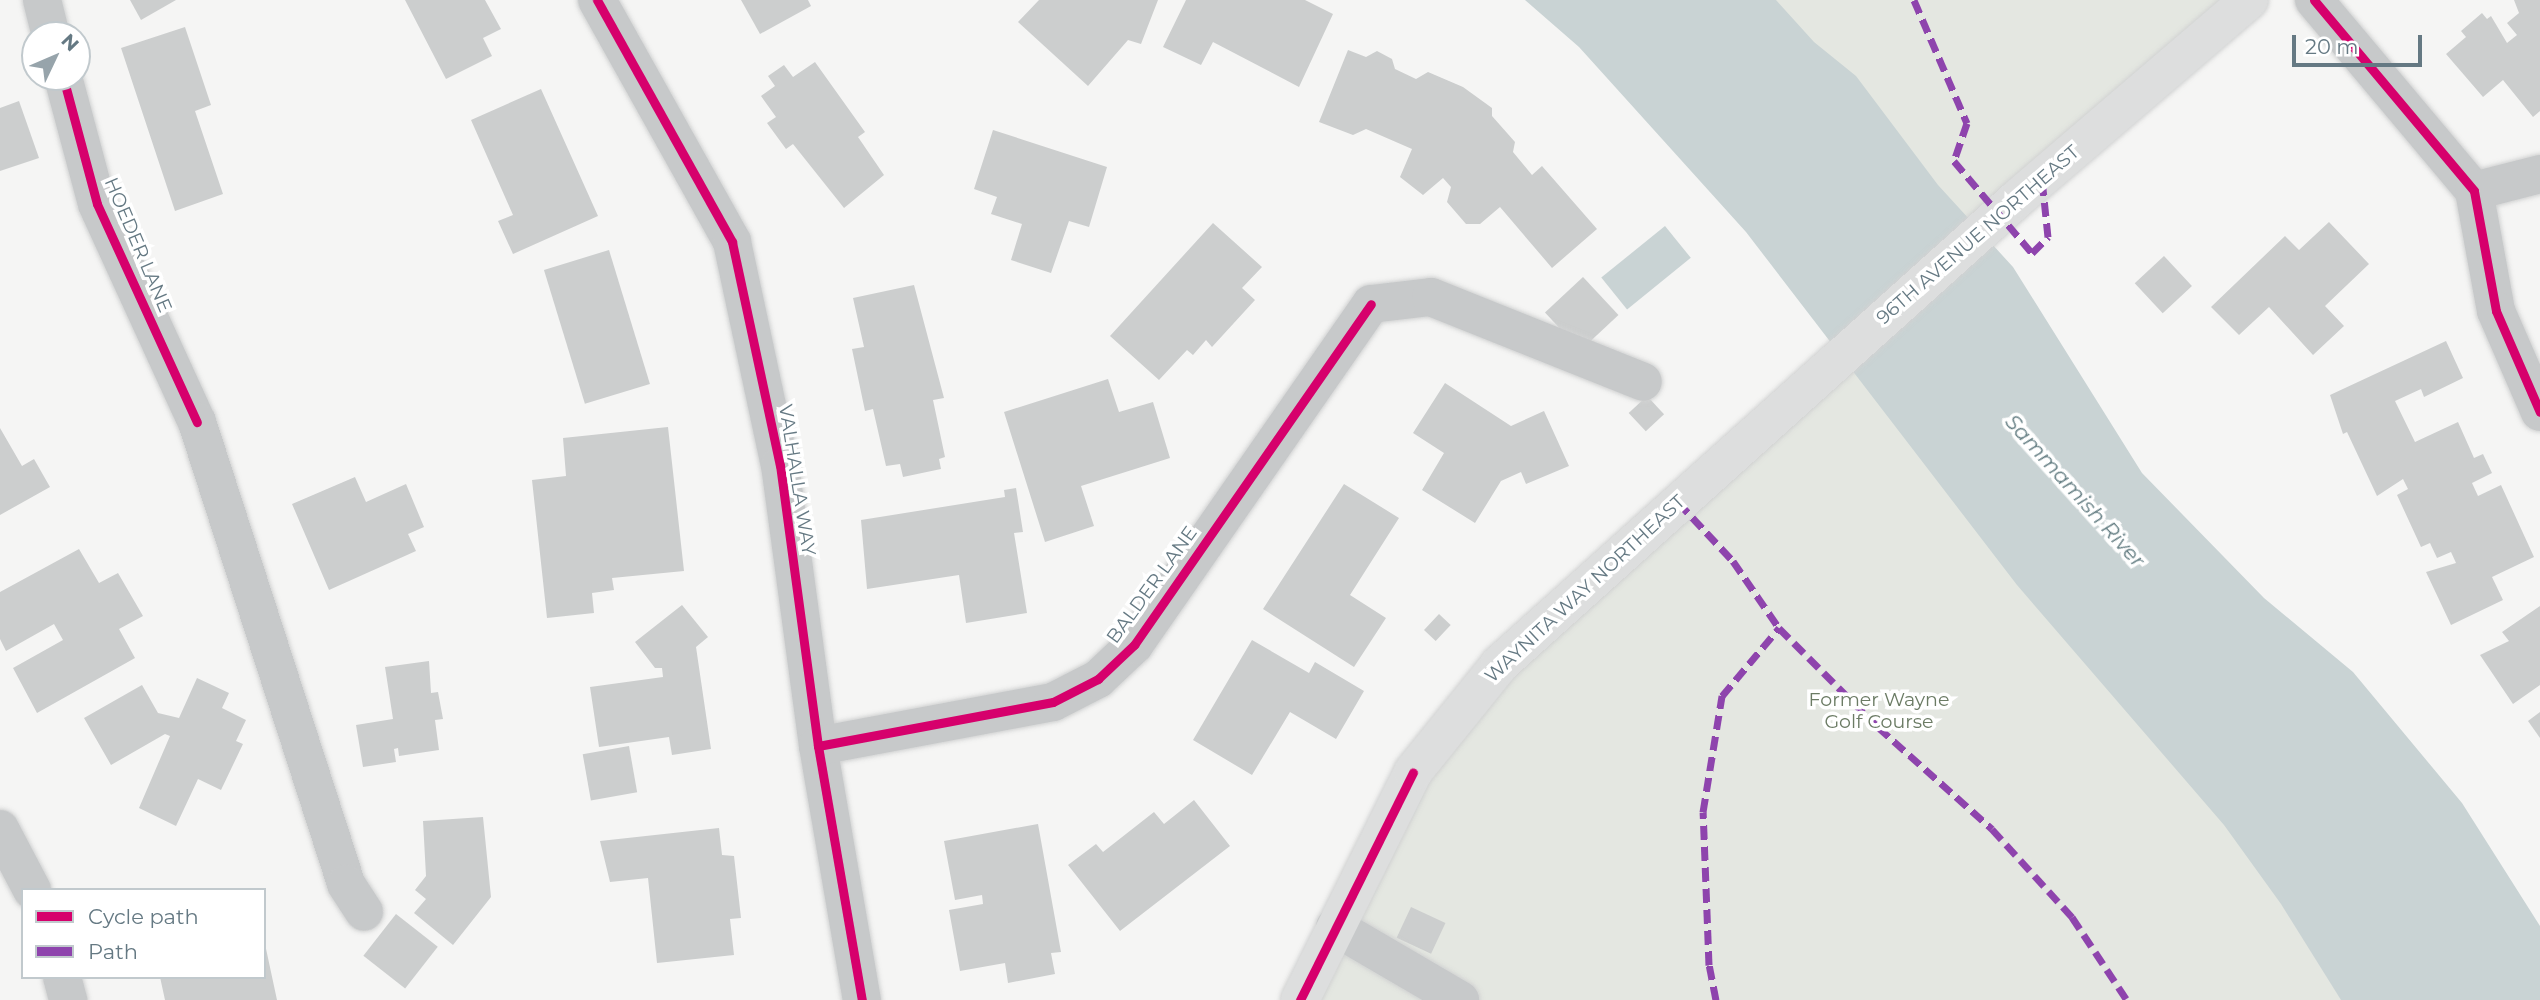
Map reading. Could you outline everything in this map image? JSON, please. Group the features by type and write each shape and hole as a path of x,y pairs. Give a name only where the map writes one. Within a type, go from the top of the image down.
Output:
{"main road":[{"name":"96TH AVENUE NORTHEAST","path":"1709,473 2018,198 2249,0"},
{"name":"WAYNITA WAY NORTHEAST","path":"1300,1000 1413,772 1500,664 1709,473"}],"street":[{"path":"42,0 47,21"},
{"name":"VALHALLA WAY","path":"597,0 732,242 780,465 818,746 862,1000"},
{"path":"2314,0 2474,191 2496,311 2540,412"},
{"name":"HOEDER LANE","path":"67,91 97,204 197,422 346,884 364,912"},
{"path":"2474,191 2540,174"},
{"name":"BALDER LANE","path":"818,746 1052,702 1098,679 1134,645 1371,304 1431,297 1643,382"},
{"path":"0,829 31,888"},
{"path":"1335,927 1460,1000"},
{"path":"63,979 68,1000"}],"green space":[{"path":"1611,0 2240,0 1922,303"},
{"name":"Former Wayne Golf Course","path":"1917,310 2495,1000 1300,1000 1335,927 1500,664"}],"water":[{"name":"Sammamish River","path":"1525,0 1776,0 1814,42 1856,76 1938,185 2013,267 2142,473 2264,598 2353,672 2462,803 2540,926 2540,1000 2341,1000 2281,904 2224,825 2017,585 1746,232 1579,47"},
{"path":"1665,226 1691,258 1627,309 1601,278"}],"building":[{"path":"130,0 176,0 141,20"},
{"path":"405,0 485,0 501,29 483,38 492,56 446,79"},
{"path":"741,0 808,0 811,6 760,34"},
{"path":"1039,0 1158,0 1141,44 1128,40 1088,86 1018,22"},
{"path":"1186,0 1305,0 1333,14 1299,87 1213,42 1201,65 1163,47"},
{"path":"2514,0 2540,0 2540,111 2533,117 2503,80 2483,97 2446,54 2466,37 2461,31 2482,13 2487,19 2491,16 2507,43 2517,35 2507,23 2519,13"},
{"path":"185,27 211,105 195,111 223,194 175,211 121,48"},
{"path":"1348,50 1366,57 1377,51 1392,59 1395,69 1416,79 1428,72 1463,87 1492,108 1492,116 1515,142 1513,152 1532,175 1542,166 1597,229 1552,268 1500,207 1480,224 1466,224 1447,202 1451,187 1443,178 1423,195 1400,177 1412,149 1366,129 1353,135 1319,122"},
{"path":"815,62 865,132 858,137 884,175 844,208 793,144 786,149 767,123 776,117 761,96 775,86 768,76 784,65 793,77"},
{"path":"541,89 598,216 513,254 498,221 513,215 471,120"},
{"path":"19,101 39,158 0,171 0,108"},
{"path":"993,130 1107,167 1089,227 1069,221 1051,273 1011,260 1022,224 991,214 997,197 974,189"},
{"path":"2329,222 2369,264 2325,306 2344,326 2313,355 2269,307 2239,335 2211,307 2285,236 2299,250"},
{"path":"1213,223 1262,267 1242,288 1255,300 1212,347 1206,340 1193,355 1187,350 1159,380 1110,336"},
{"path":"609,250 650,384 585,404 544,270"},
{"path":"2164,256 2192,286 2163,313 2135,283"},
{"path":"1583,277 1618,315 1580,350 1545,312"},
{"path":"914,285 944,398 933,400 945,457 939,459 941,469 903,477 900,464 886,466 873,409 865,411 852,349 864,347 853,298"},
{"path":"2446,341 2463,378 2424,397 2421,389 2395,401 2415,442 2458,422 2474,458 2483,454 2492,473 2472,483 2478,496 2501,485 2534,557 2492,577 2503,600 2451,625 2426,572 2456,563 2451,552 2437,558 2430,543 2421,547 2397,495 2408,489 2403,479 2377,496 2347,432 2343,434 2330,395"},
{"path":"1108,379 1119,412 1153,402 1170,458 1081,486 1094,526 1045,542 1004,412"},
{"path":"1445,383 1511,426 1544,411 1569,466 1526,484 1521,472 1501,481 1475,523 1422,490 1444,453 1413,433"},
{"path":"1647,396 1664,414 1646,431 1629,413"},
{"path":"668,427 684,571 612,578 614,590 592,593 594,613 547,618 532,480 566,476 563,438"},
{"path":"0,428 22,466 34,459 50,487 0,515"},
{"path":"355,477 366,502 406,484 424,527 408,534 416,551 329,590 292,504"},
{"path":"1344,484 1399,518 1350,595 1386,618 1354,667 1263,609"},
{"path":"1016,488 1023,532 1014,533 1027,613 966,623 959,575 867,589 861,520 1005,497 1004,490"},
{"path":"79,549 99,583 118,573 143,616 119,629 135,658 37,713 13,668 63,640 54,624 6,651 0,639 0,592"},
{"path":"682,605 708,637 696,647 711,749 672,755 669,737 599,747 590,687 663,677 662,668 655,668 635,642"},
{"path":"2540,606 2540,685 2513,704 2480,655 2509,641 2502,632"},
{"path":"1439,614 1451,625 1436,641 1424,630"},
{"path":"1252,640 1309,673 1315,662 1364,691 1336,739 1290,712 1252,775 1193,740"},
{"path":"429,661 431,693 438,692 443,719 435,720 439,750 399,756 398,748 394,749 396,762 363,767 356,725 393,719 385,667"},
{"path":"197,678 229,693 222,708 246,720 236,741 243,744 221,790 198,779 176,826 139,808 170,736 165,734 111,765 84,718 142,685 158,713 179,718"},
{"path":"2540,712 2540,738 2528,721"},
{"path":"629,746 637,792 591,800 583,754"},
{"path":"1194,800 1230,846 1120,931 1068,865 1096,844 1103,852 1154,812 1164,824"},
{"path":"483,817 491,897 453,945 414,913 426,899 415,890 426,876 423,821"},
{"path":"1038,824 1061,952 1051,953 1055,974 1008,983 1005,963 960,971 949,910 983,904 982,895 955,900 944,841"},
{"path":"719,828 722,855 734,856 741,918 730,919 734,955 657,963 648,878 610,882 600,841"},
{"path":"1411,907 1445,923 1431,954 1397,938"},
{"path":"396,914 438,947 405,988 363,956"},
{"path":"266,949 277,1000 165,1000 160,979 266,979"}],"marked path":[{"path":"1914,0 1967,123 1954,161 2032,253 2048,237 2042,179"},
{"path":"1678,502 1733,561 1779,628 1878,727 1992,829 2072,917 2127,1000"},
{"path":"1716,1000 1709,965 1703,812 1722,696 1779,628"}],"cycle path":[{"path":"597,0 732,242 780,465 818,746 862,1000"},
{"path":"2314,0 2474,191 2496,311 2540,412"},
{"path":"67,91 97,204 197,422"},
{"path":"818,746 1053,702 1098,679 1134,645 1371,304"},
{"path":"1300,1000 1413,772"}]}
